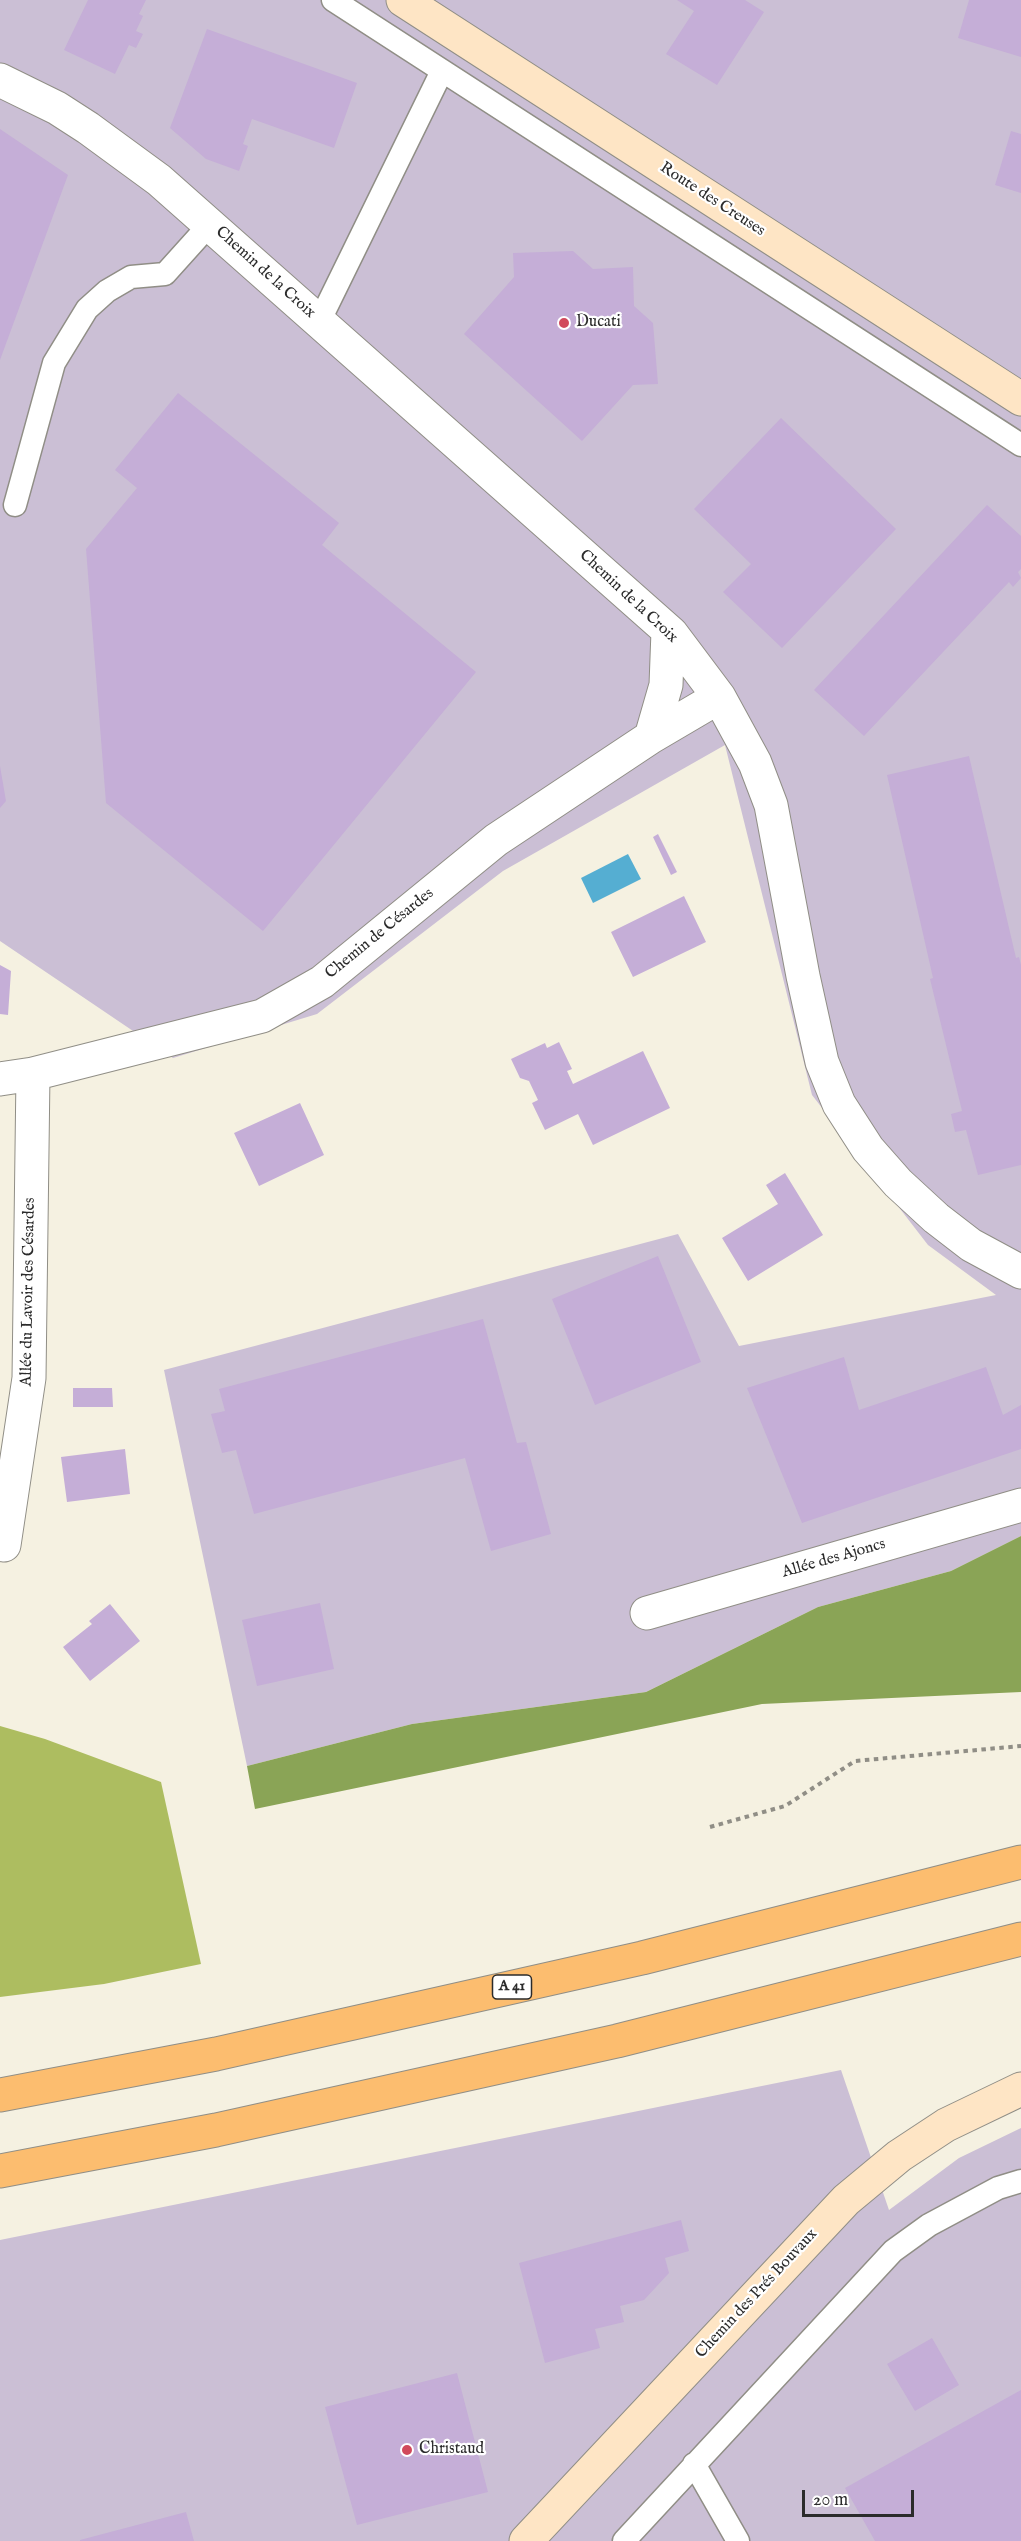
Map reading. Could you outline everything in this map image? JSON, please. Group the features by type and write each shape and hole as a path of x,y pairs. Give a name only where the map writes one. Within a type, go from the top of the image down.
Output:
{"highway":[{"name":"A 41","path":"0,2095 216,2055 631,1960 1021,1862"},
{"path":"0,2171 216,2130 583,2048 1021,1939"}],"main road":[{"name":"Route des Creuses","path":"403,0 1021,399"},
{"name":"Chemin des Prés Bouvaux","path":"526,2541 846,2200 899,2156 946,2125 1021,2089"}],"street":[{"name":"Chemin de la Croix","path":"0,80 57,108 124,152 210,224 668,631 719,697 755,763 771,805 803,976 822,1062 839,1104 868,1149 898,1183 936,1218 972,1245 1021,1272"},
{"path":"651,737 666,685 668,631"},
{"name":"Chemin de Césardes","path":"0,1079 33,1074 262,1016 322,982 496,840 651,737 719,697"},
{"name":"Allée du Lavoir des Césardes","path":"4,1545 29,1378 33,1074"},
{"name":"Allée des Ajoncs","path":"647,1613 1021,1504"}],"lane":[{"path":"333,0 1021,445"},
{"path":"319,322 442,71"},
{"path":"15,505 54,363 87,309 107,291 131,278 165,274 210,224"},
{"path":"624,2541 893,2251 928,2225 998,2188 1021,2181"},
{"path":"694,2464 738,2541"}],"path":[{"path":"710,1827 785,1806 855,1761 1021,1746"}],"shaded area":[{"path":"0,0 1021,0 1021,1536 951,1571 818,1607 646,1692 412,1724 247,1766 164,1370 678,1234 739,1346 996,1295 928,1245 812,1095 725,745 503,871 317,1014 173,1058 0,941"},
{"path":"841,2070 889,2210 959,2158 1021,2128 1021,2541 0,2541 0,2240"}],"green space":[{"path":"1021,1536 1021,1692 762,1704 255,1809 247,1766 412,1724 646,1692 818,1607 951,1571"},
{"path":"0,1726 45,1739 161,1782 201,1964 104,1984 0,1997"}],"water":[{"path":"628,854 641,879 593,903 581,878"}],"building":[{"path":"88,0 146,0 139,14 143,16 136,31 143,34 136,48 129,45 115,74 64,50"},
{"path":"677,0 745,0 764,12 717,85 666,54 694,11"},
{"path":"969,0 1021,0 1021,57 958,38"},
{"path":"207,29 357,83 334,148 252,119 243,144 248,146 239,171 206,159 170,128"},
{"path":"0,129 68,175 0,360"},
{"path":"1011,131 1021,134 1021,193 995,185"},
{"path":"573,251 593,269 633,267 634,306 653,323 658,384 633,385 582,441 464,334 514,277 513,253"},
{"path":"178,393 339,523 322,545 476,672 263,931 106,803 86,549 137,488 115,470"},
{"path":"781,418 896,529 782,648 723,592 751,564 694,509"},
{"path":"987,505 1021,536 1021,569 1018,572 1021,578 1013,587 1009,582 864,736 814,690"},
{"path":"969,756 1016,958 1019,957 1021,965 1021,1165 978,1175 966,1130 955,1132 951,1114 962,1111 930,979 933,978 887,775"},
{"path":"0,766 6,801 0,808"},
{"path":"658,834 677,872 671,875 653,837"},
{"path":"684,896 706,942 633,977 611,932"},
{"path":"0,965 11,971 8,1015 0,1014"},
{"path":"559,1042 572,1069 567,1071 573,1084 643,1051 670,1108 593,1145 578,1114 545,1130 532,1103 538,1100 529,1081 520,1078 511,1059 545,1043 547,1048"},
{"path":"300,1103 324,1155 259,1186 234,1133"},
{"path":"785,1173 823,1235 748,1281 722,1238 778,1204 766,1185"},
{"path":"658,1256 701,1362 595,1405 552,1299"},
{"path":"483,1319 517,1443 526,1442 551,1534 491,1551 465,1458 254,1514 236,1450 222,1453 211,1414 225,1411 219,1389"},
{"path":"844,1357 859,1410 986,1367 1003,1415 1021,1405 1021,1449 802,1523 747,1388"},
{"path":"73,1388 112,1388 113,1407 73,1407"},
{"path":"125,1449 130,1494 67,1502 61,1457"},
{"path":"320,1603 334,1669 257,1686 242,1620"},
{"path":"110,1604 140,1641 90,1681 63,1647 92,1624 89,1621"},
{"path":"681,2220 689,2251 665,2258 669,2273 644,2300 620,2306 624,2322 595,2329 600,2348 545,2363 519,2263"},
{"path":"932,2338 959,2385 915,2411 887,2364"},
{"name":"Christaud","path":"457,2373 488,2492 357,2525 325,2407"},
{"path":"1021,2390 1021,2541 875,2541 845,2488"},
{"path":"186,2512 194,2541 80,2541 80,2540"}],"place":[{"name":"Ducati","path":"564,323"},
{"name":"Christaud","path":"407,2450"}]}
